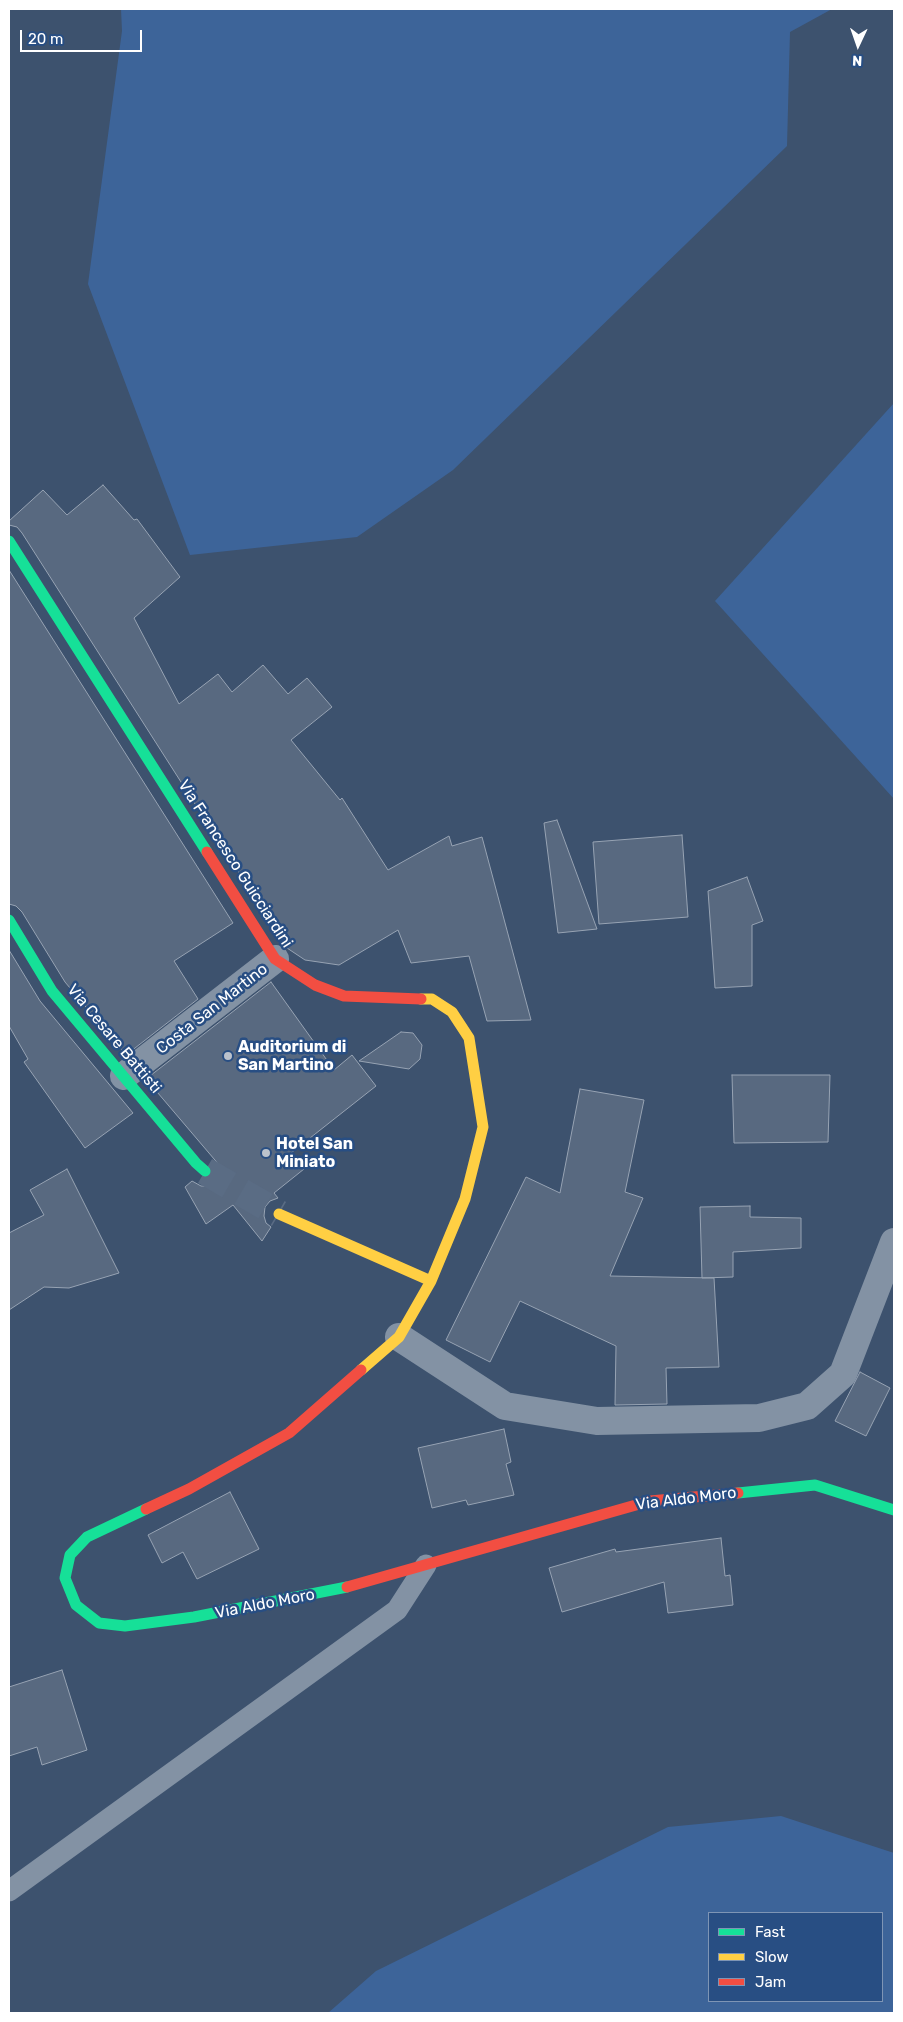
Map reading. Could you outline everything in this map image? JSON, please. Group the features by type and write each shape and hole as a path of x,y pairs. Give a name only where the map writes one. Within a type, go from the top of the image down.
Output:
{"main road":[{"name":"Via Francesco Guicciardini","path":"9,540 275,959 315,985 344,996 432,999 452,1012 469,1038 483,1127 465,1199 431,1281"},
{"name":"Via Cesare Battisti","path":"9,920 52,991 196,1163 205,1171"},
{"path":"278,1214 431,1281"},
{"name":"Via Aldo Moro","path":"431,1281 398,1337 289,1433 189,1489 87,1538 70,1555 65,1578 76,1605 98,1623 125,1626 194,1618 334,1591 650,1501 815,1485 894,1510"}],"street":[{"name":"Costa San Martino","path":"124,1076 275,959"},
{"path":"398,1337 505,1406 597,1421 758,1418 807,1406 843,1374 894,1242"}],"lane":[{"path":"9,1891 396,1610 426,1565"}],"shaded area":[{"path":"121,9 832,9 790,32 787,146 453,470 357,537 190,555 88,284 122,31"},
{"path":"894,403 894,799 715,601"},
{"path":"781,1816 894,1853 894,2013 328,2013 376,1971 668,1827"}],"building":[{"path":"103,485 134,520 137,519 180,577 134,618 179,704 218,674 232,692 263,665 288,694 307,678 332,707 291,740 340,800 342,798 388,870 449,836 452,846 482,837 531,1020 487,1021 469,956 411,963 398,930 339,965 305,960 287,948 22,533 17,527 9,525 9,521 43,490 67,515"},
{"path":"9,570 233,923 174,961 198,999 126,1055 65,982 22,912 16,906 9,904"},
{"path":"557,820 597,929 558,933 544,823"},
{"path":"682,835 688,917 599,924 593,842"},
{"path":"747,877 763,921 752,925 752,986 715,988 708,891"},
{"path":"9,950 40,1001 133,1113 85,1148 24,1062 28,1059 9,1026"},
{"path":"271,982 334,1070 352,1055 376,1086 291,1153 304,1169 274,1193 278,1198 270,1201 265,1207 264,1216 266,1223 271,1227 262,1241 233,1205 206,1224 185,1187 192,1181 201,1186 210,1186 216,1182 220,1175 220,1166 146,1079"},
{"path":"401,1032 413,1033 422,1045 420,1059 409,1069 359,1061"},
{"path":"732,1075 830,1075 828,1142 734,1143"},
{"path":"580,1089 644,1100 625,1192 643,1198 610,1276 714,1278 719,1367 666,1368 667,1404 615,1405 616,1346 520,1301 490,1362 446,1340 526,1177 560,1193"},
{"path":"67,1169 119,1273 69,1288 44,1287 9,1310 9,1233 44,1215 30,1190"},
{"path":"750,1206 750,1217 801,1218 801,1248 733,1252 733,1277 702,1278 700,1207"},
{"path":"860,1372 890,1388 866,1436 835,1421"},
{"path":"504,1429 511,1462 506,1464 514,1495 468,1505 466,1500 432,1508 418,1448"},
{"path":"230,1492 259,1549 197,1579 183,1552 162,1563 148,1535"},
{"path":"721,1538 725,1576 730,1575 733,1605 668,1613 664,1582 562,1612 549,1568 615,1549 616,1552"},
{"path":"62,1670 87,1750 42,1765 37,1747 9,1756 9,1687"}],"tunnel":[{"path":"205,1171 279,1214"}],"traffic: fast":[{"path":"9,541 207,852"},
{"path":"9,920 52,991 196,1163 205,1171"},
{"path":"738,1493 815,1485 894,1510"},
{"path":"146,1509 87,1537 70,1555 65,1578 76,1605 99,1623 125,1626 194,1617 347,1587"}],"traffic: slow":[{"path":"361,1370 399,1337 431,1281 465,1199 483,1127 469,1038 452,1012 432,999 421,999"},
{"path":"279,1214 431,1281"}],"traffic: jam":[{"path":"207,852 275,959 315,985 344,996 421,999"},
{"path":"146,1509 189,1489 289,1433 361,1370"},
{"path":"347,1587 650,1501 738,1493"}],"place":[{"name":"Auditorium di San Martino","path":"228,1056"},
{"name":"Hotel San Miniato","path":"266,1153"}]}
